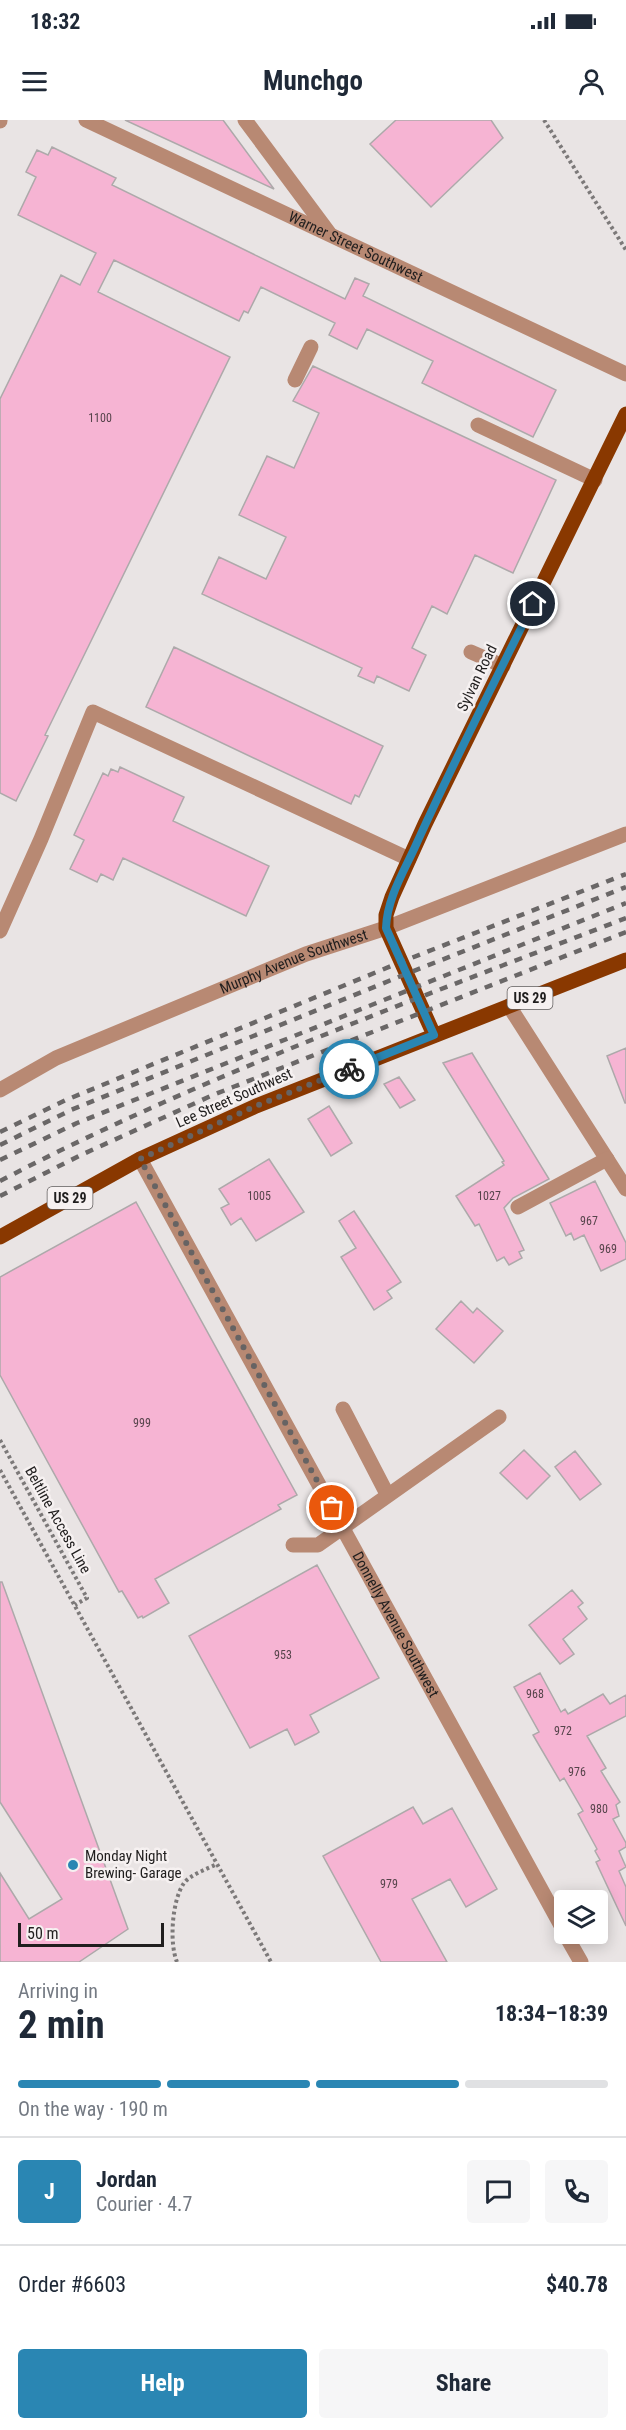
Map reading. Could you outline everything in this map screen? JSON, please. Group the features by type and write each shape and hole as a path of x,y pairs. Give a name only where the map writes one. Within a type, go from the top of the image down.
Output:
{"main road":[{"name":"Sylvan Road","path":"386,928 386,915 392,897 409,859 626,414"},
{"path":"386,928 434,1035"},
{"name":"Lee Street Southwest","path":"0,1237 140,1159 256,1106 626,960"}],"street":[{"name":"Warner Street Southwest","path":"86,120 626,374"},
{"path":"245,120 330,235"},
{"path":"295,380 311,346"},
{"path":"478,425 595,480"},
{"path":"471,652 503,666"},
{"path":"0,931 93,712 409,859"},
{"name":"Murphy Avenue Southwest","path":"0,1090 56,1058 306,954 386,928 626,834"},
{"path":"509,1006 626,1189"},
{"name":"Donnelly Avenue Southwest","path":"140,1159 554,1912"},
{"path":"518,1208 607,1159"},
{"path":"342,1409 387,1494"},
{"path":"293,1545 318,1545 499,1417"},
{"name":"Donnelly Avenue Southwest","path":"571,1944 581,1962"}],"path":[{"path":"544,120 626,250"},
{"name":"Beltline Access Line","path":"0,1440 87,1598 75,1605"},
{"path":"0,1470 271,1962"},
{"path":"177,1962 174,1954 173,1911 183,1884 217,1864"}],"building":[{"path":"125,120 223,120 274,189"},
{"path":"396,120 491,120 503,138 431,207 370,144"},
{"path":"52,147 116,178 112,185 345,299 355,278 369,284 363,296 556,390 533,437 422,383 433,361 367,329 357,349 329,335 335,323 261,287 248,313 244,311 239,321 114,260 98,292 230,357 45,735 48,736 16,801 0,793 0,399 61,275 80,285 96,253 18,215 36,177 26,172 37,150 48,155"},
{"path":"313,366 556,480 513,573 475,555 447,614 432,606 412,648 426,655 409,691 377,676 374,683 358,676 362,668 202,594 219,557 266,579 286,537 239,515 267,456 294,468 319,413 293,401"},
{"path":"174,647 383,746 359,797 355,795 351,804 146,707"},
{"path":"120,767 184,797 173,821 269,866 246,916 123,858 113,880 101,874 97,882 70,869 84,840 74,835 103,773 108,776 111,769 118,772"},
{"path":"626,1048 626,1103 625,1103 607,1056"},
{"path":"472,1053 549,1179 513,1198 504,1208 524,1250 519,1252 522,1258 509,1265 504,1257 497,1261 479,1224 475,1226 456,1196 504,1165 502,1162 504,1161 443,1063"},
{"path":"399,1077 415,1100 400,1108 384,1084"},
{"path":"329,1106 352,1143 331,1156 308,1119"},
{"path":"269,1159 304,1212 256,1241 241,1218 231,1225 221,1208 229,1204 219,1189"},
{"path":"595,1181 626,1243 626,1259 601,1271 584,1235 574,1240 571,1233 566,1236 550,1203"},
{"path":"136,1202 297,1495 278,1505 281,1509 155,1579 169,1603 143,1618 142,1616 138,1618 122,1591 119,1592 0,1375 0,1277"},
{"path":"354,1211 401,1282 387,1291 392,1298 374,1310 341,1257 356,1248 339,1221"},
{"path":"461,1301 473,1313 477,1308 503,1331 474,1363 436,1329"},
{"path":"524,1450 550,1476 527,1499 500,1473"},
{"path":"575,1451 601,1484 580,1500 555,1467"},
{"path":"317,1565 379,1678 310,1715 319,1732 316,1734 295,1745 287,1729 250,1748 189,1636"},
{"name":"Monday Night Brewing- Garage","path":"0,1582 2,1582 128,1929 79,1962 0,1962 0,1873 29,1919 62,1899 0,1802"},
{"path":"572,1590 583,1603 578,1607 587,1619 563,1639 574,1654 560,1664 529,1625"},
{"path":"540,1673 561,1712 565,1709 568,1714 603,1694 610,1704 626,1695 626,1716 587,1736 606,1768 601,1771 620,1802 616,1805 619,1816 613,1819 626,1843 626,1847 619,1851 626,1867 619,1871 626,1887 626,1926 596,1862 600,1860 595,1851 597,1849 578,1814 583,1811 564,1778 560,1781 533,1735 539,1732 514,1687"},
{"path":"413,1807 423,1824 452,1808 497,1889 466,1907 450,1879 412,1899 447,1962 381,1962 323,1856"}],"railway":[{"path":"0,1132 66,1100 401,962 626,874"},
{"path":"0,1145 71,1110 626,887"},
{"path":"0,1160 77,1123 626,903"},
{"path":"0,1181 76,1143 231,1073 626,918"},
{"path":"0,1196 81,1155 213,1095 626,932"}],"way so far":[{"path":"332,1508 140,1159 256,1106 349,1069"}],"place":[{"name":"Monday Night Brewing- Garage","path":"73,1865"}],"route":[{"path":"349,1069 434,1035 386,928 386,915 425,824 533,604"}]}
